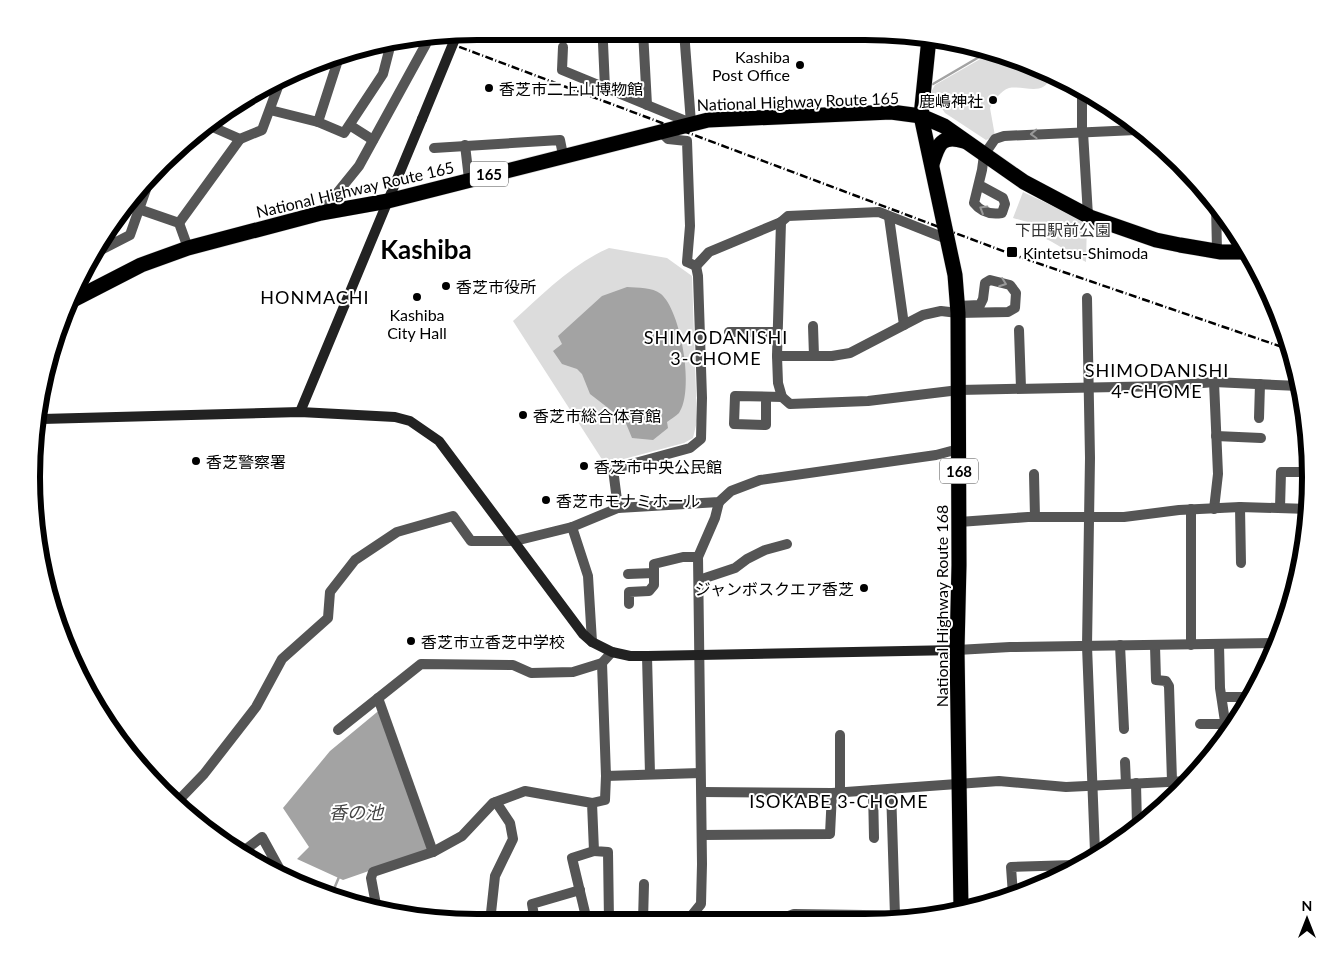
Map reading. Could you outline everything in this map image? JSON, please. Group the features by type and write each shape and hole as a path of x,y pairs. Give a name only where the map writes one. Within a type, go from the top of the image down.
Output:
{"highway":[{"name":"National Highway Route 168","path":"928,45 921,116 956,275 959,390 958,650 961,903"},
{"name":"National Highway Route 165","path":"79,298 141,265 188,248 320,213 388,201 691,123 708,120 891,112 921,116 944,126 1024,182 1088,216 1156,240 1217,251 1239,252"},
{"path":"932,164 938,146 943,141 957,138 964,140"}],"street":[{"path":"643,40 647,105"},
{"path":"563,47 562,70 691,123 685,40"},
{"path":"300,412 453,41"},
{"path":"320,213 359,166 426,43"},
{"path":"603,43 605,88"},
{"path":"270,110 318,122 344,133 351,126 383,74 389,49"},
{"path":"318,122 337,63"},
{"path":"179,223 240,139 262,130 277,89"},
{"path":"1082,98 1088,216"},
{"path":"351,126 374,140"},
{"path":"215,127 240,139"},
{"path":"979,185 984,155 995,139 1004,136 1131,130"},
{"path":"660,131 668,139 687,141 690,226 688,262 696,266"},
{"path":"434,148 560,140 563,155"},
{"path":"465,145 469,179"},
{"path":"106,248 130,235 147,191"},
{"path":"133,208 179,223"},
{"path":"696,266 709,252 740,237 781,222 788,216 879,212 947,239"},
{"path":"889,217 904,325"},
{"path":"1216,217 1217,251"},
{"path":"781,222 777,332 778,382 782,397 790,404 868,401 959,390 1180,386 1214,382 1292,386"},
{"path":"179,223 188,248"},
{"path":"618,508 613,469 690,448 701,439 702,398 698,276 696,266"},
{"path":"777,356 814,356 850,353 924,315 941,311 1008,312 1015,308 1016,293 1010,285 990,280 984,283 983,299 980,305 957,310"},
{"path":"1087,298 1089,388 1086,646 1095,848"},
{"path":"813,326 814,356"},
{"path":"1019,330 1021,388"},
{"path":"729,332 777,332"},
{"path":"1214,382 1218,474 1214,509"},
{"path":"1259,418 1260,384"},
{"path":"766,397 782,397"},
{"path":"44,418 300,412 379,415 410,421 439,441 572,622 592,642 612,652 630,656 1269,643"},
{"path":"1216,436 1262,438"},
{"path":"694,914 701,904 702,835 698,557 715,518 719,502 731,491 760,480 936,455 951,450 959,452"},
{"path":"1280,508 1281,472 1302,472"},
{"path":"1034,474 1035,517"},
{"path":"181,798 204,774 256,707 282,659 328,618 330,592 355,560 397,532 453,516 471,541 515,542 572,527 618,508 719,502"},
{"path":"1240,507 1241,563"},
{"path":"959,522 1035,517 1088,518 1138,516 1240,507 1301,509"},
{"path":"1191,510 1191,645"},
{"path":"572,527 588,576 592,642"},
{"path":"699,580 735,568 747,559 765,550 787,544"},
{"path":"629,604 628,592 649,591 654,585 654,564 683,557 698,557"},
{"path":"628,574 654,573"},
{"path":"1219,644 1222,697 1226,723"},
{"path":"1120,645 1124,729"},
{"path":"1155,646 1156,680 1166,681 1169,686 1172,781"},
{"path":"338,730 421,664 513,665 531,672 573,672 602,663 612,652"},
{"path":"647,656 650,774"},
{"path":"375,902 371,878 373,872 433,852 462,836 496,802 525,791 592,803 605,800 606,776 602,663"},
{"path":"1222,697 1242,697"},
{"path":"378,698 433,852"},
{"path":"1200,724 1222,728"},
{"path":"702,835 830,834 836,793 840,735"},
{"path":"1125,762 1131,784 1136,820"},
{"path":"606,776 700,773"},
{"path":"702,792 836,793 1009,781 1055,787 1179,781"},
{"path":"891,789 894,913"},
{"path":"873,790 874,838"},
{"path":"491,914 495,876 513,839 510,823 496,802"},
{"path":"592,803 594,851"},
{"path":"247,848 262,837 276,865"},
{"path":"586,914 572,858 594,851 608,852 609,914"},
{"path":"1012,888 1011,868 1064,865"},
{"path":"643,914 644,884"},
{"path":"534,914 532,904 580,890"}],"green space":[{"path":"984,57 1048,80 1043,87 1033,89 1015,87 1006,89 1000,94 990,108 995,136 986,140 945,113 931,92 935,85"},
{"name":"下田駅前公園","path":"1023,192 1087,222 1086,262 1042,237 1045,227 1013,218"},
{"path":"609,248 667,258 692,276 697,421 693,438 684,443 605,464 513,321 570,271"}],"water":[{"path":"627,287 649,289 661,294 668,303 674,317 684,352 686,388 684,402 679,413 667,422 668,428 653,440 632,438 625,421 590,394 582,374 577,369 562,364 553,351 562,344 558,336 602,296"},
{"name":"香の池","path":"382,708 429,850 343,880 297,859 309,847 283,808 330,751"}],"waterway":[{"path":"933,84 981,56"},
{"path":"334,890 339,877"}],"railway":[{"path":"445,41 1011,254 1282,347"}],"place":[{"name":"Kashiba Post Office","path":"800,65"},
{"name":"香芝市二上山博物館","path":"489,88"},
{"name":"鹿嶋神社","path":"993,100"},
{"name":"Kintetsu-Shimoda","path":"1012,252"},
{"name":"香芝市役所","path":"446,286"},
{"name":"Kashiba City Hall","path":"417,297"},
{"name":"香芝市総合体育館","path":"523,415"},
{"name":"香芝警察署","path":"196,461"},
{"name":"香芝市中央公民館","path":"584,466"},
{"name":"香芝市モナミホール","path":"546,500"},
{"name":"ジャンボスクエア香芝","path":"864,588"},
{"name":"香芝市立香芝中学校","path":"411,641"}],"district":[{"name":"Kashiba","path":"426,249"},
{"name":"HONMACHI","path":"315,297"},
{"name":"SHIMODANISHI 3-CHOME","path":"716,347"},
{"name":"SHIMODANISHI 4-CHOME","path":"1157,380"},
{"name":"ISOKABE 3-CHOME","path":"839,801"}]}
